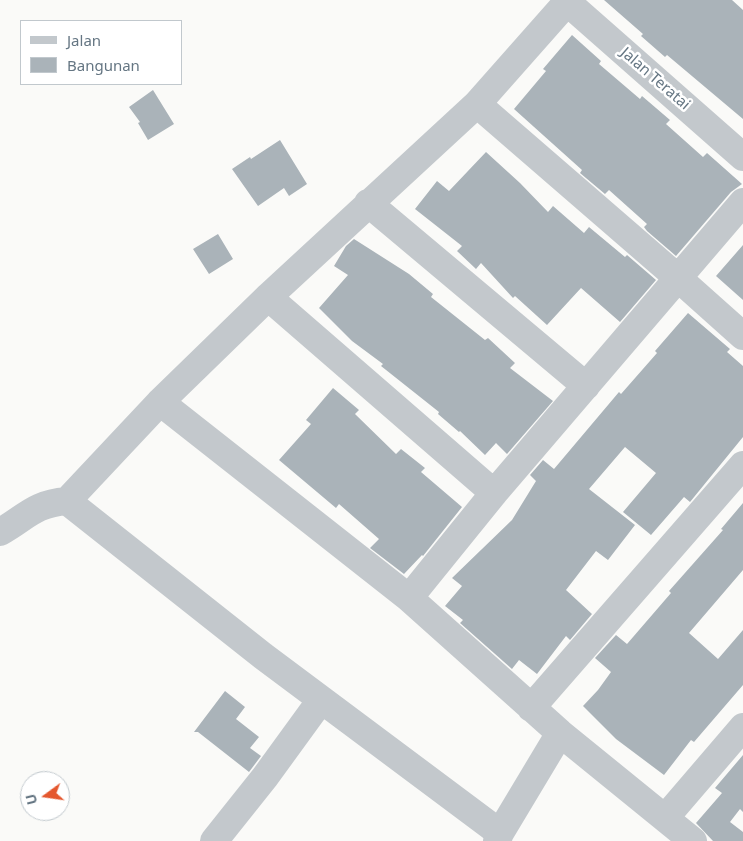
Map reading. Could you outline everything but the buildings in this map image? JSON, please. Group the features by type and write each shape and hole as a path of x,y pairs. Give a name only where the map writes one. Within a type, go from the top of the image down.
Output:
{"street":[{"path":"0,532 31,511 50,503 67,501 160,402 268,298 477,104 568,1"},
{"name":"Jalan Teratai","path":"568,1 743,157"},
{"path":"477,104 743,336"},
{"path":"409,598 494,493 743,202"},
{"path":"368,204 586,386"},
{"path":"268,298 494,493"},
{"path":"160,402 409,598 560,733 693,841"},
{"path":"531,708 743,464"},
{"path":"67,501 263,656 498,837 560,733"},
{"path":"214,841 265,777 321,700"},
{"path":"666,818 742,731"}]}
